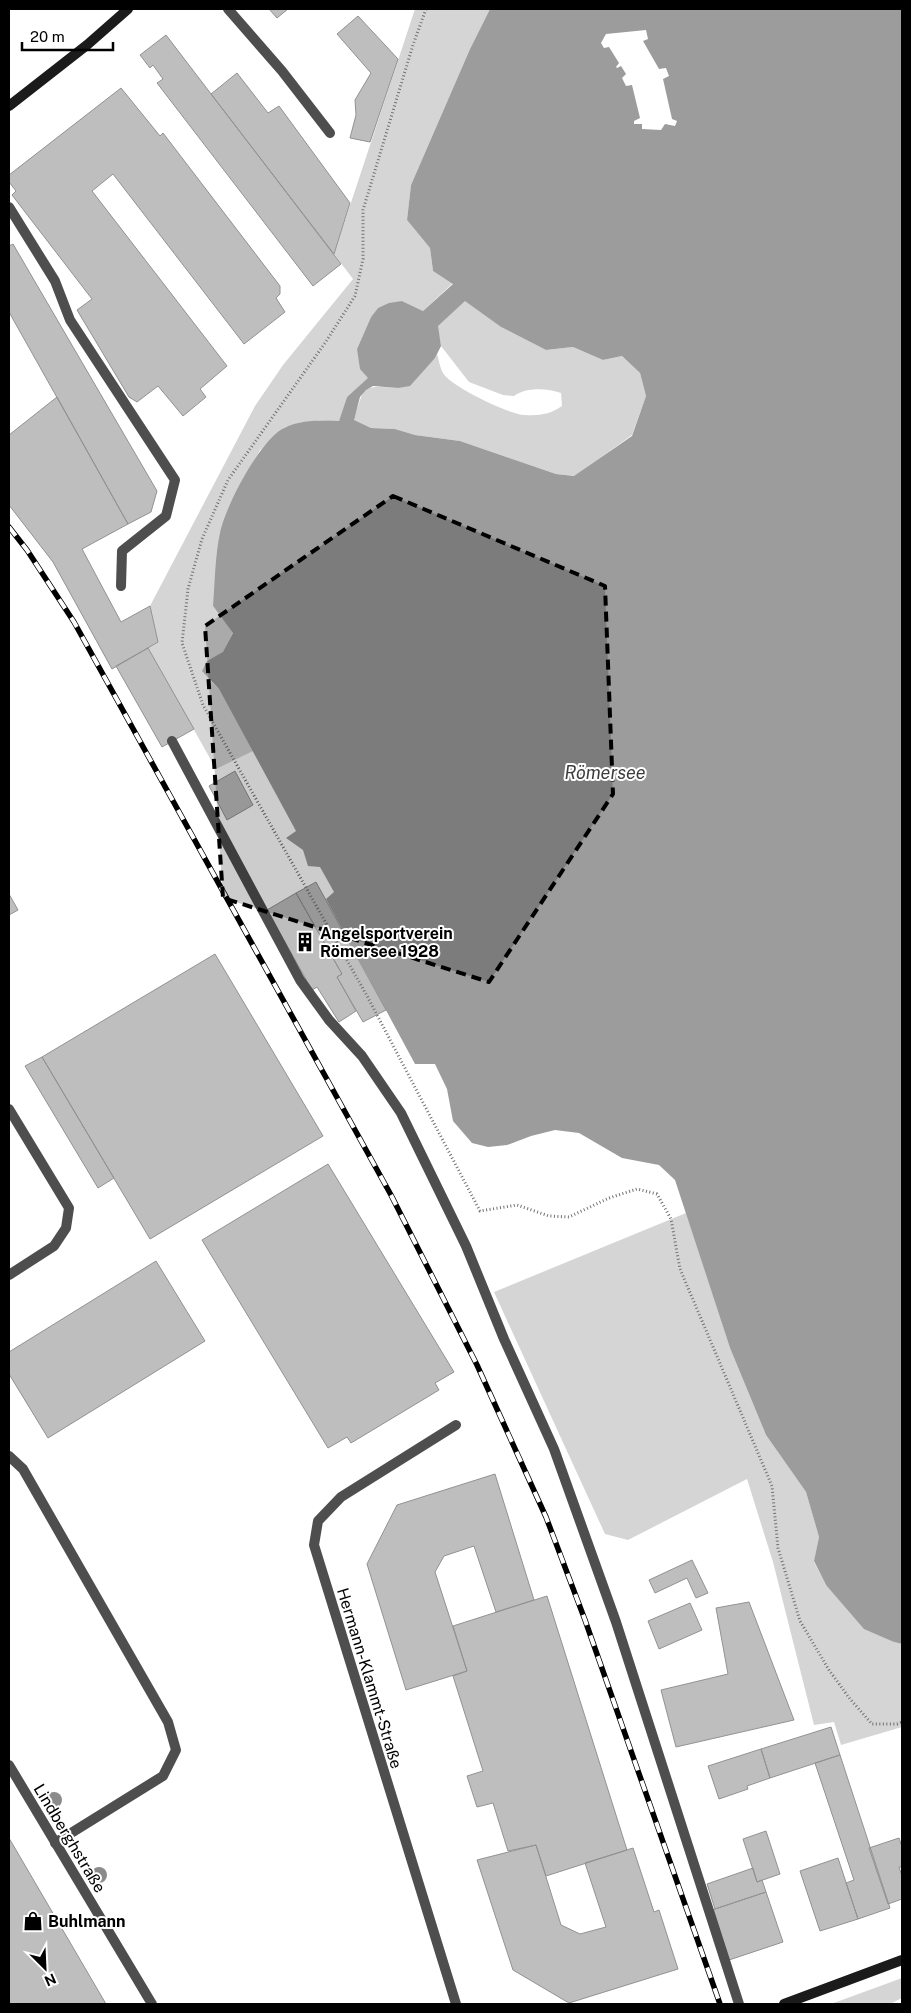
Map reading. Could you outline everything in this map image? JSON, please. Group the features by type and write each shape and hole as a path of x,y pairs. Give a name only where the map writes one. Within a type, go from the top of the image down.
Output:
{"street":[{"path":"9,106 128,9"},
{"path":"228,9 282,71 330,133"},
{"path":"9,207 55,281 70,320 176,480 166,516 122,551 121,586"},
{"path":"172,741 300,980 329,1020 362,1056 401,1113 466,1246 504,1339 554,1449 613,1613 739,2004"},
{"path":"9,1109 69,1208 66,1228 54,1246 9,1276"},
{"name":"Hermann-Klammt-Straße","path":"456,1425 341,1497 318,1521 314,1545 456,2004"},
{"path":"9,1456 22,1469 168,1722 176,1750 163,1776 55,1843"},
{"name":"Lindberghstraße","path":"9,1765 152,2004"},
{"path":"784,2004 902,1960"}],"path":[{"path":"426,9 413,45 363,210 363,259 355,296 325,343 228,480 202,538 188,589 182,643 203,705 366,994 480,1211 517,1206 549,1216 569,1217 609,1198 636,1189 657,1194 672,1219 680,1269 772,1486 778,1548 800,1621 829,1670 850,1700 872,1724 897,1724 902,1722"}],"highlighted area":[{"path":"393,496 605,586 613,794 489,982 223,898 205,626"}],"shaded area":[{"path":"415,9 490,9 470,49 411,185 407,220 430,248 433,271 453,283 423,311 402,301 378,308 371,317 357,349 369,378 347,397 339,422 320,420 285,427 260,450 237,491 213,606 233,632 223,653 207,661 210,681 219,689 253,751 216,769 148,648 158,642 150,606 255,406 283,365 353,279 334,254"},
{"path":"465,300 501,327 546,350 573,347 603,360 622,356 640,373 646,396 632,435 575,476 556,474 460,441 415,435 395,429 371,428 353,420 365,391 376,387 397,388 435,358 437,354 442,371 448,379 494,405 517,414 525,415 549,413 562,406 561,393 555,391 537,389 524,391 514,396 503,395 469,382 441,346 437,326"},
{"path":"686,1213 730,1348 766,1435 806,1492 819,1537 814,1562 826,1585 894,1642 902,1644 902,1727 841,1745 834,1722 814,1725 773,1562 747,1479 628,1540 605,1534 494,1292"},
{"path":"902,1978 902,1998 890,2004 831,2004"}],"water":[{"name":"Römersee","path":"490,9 902,9 902,1644 864,1629 826,1585 814,1561 819,1537 806,1492 766,1435 730,1348 675,1180 659,1165 622,1158 579,1133 555,1130 507,1145 488,1147 472,1143 453,1121 447,1089 435,1064 415,1064 326,899 334,892 320,867 308,866 303,850 286,838 296,831 219,689 202,671 207,661 223,652 233,633 213,606 217,551 223,521 236,491 255,458 276,433 286,427 305,422 339,421 347,397 368,378 360,369 357,349 371,317 378,308 389,303 402,301 423,311 453,284 433,271 430,248 407,220 411,185 470,49","holes":["646,30 648,39 643,41 659,69 666,68 669,76 663,79 672,119 677,121 675,126 665,124 661,130 642,129 642,124 634,124 634,121 640,118 632,85 626,86 622,78 626,74 621,66 616,67 619,63 609,47 604,48 601,43 606,34","465,301 501,327 546,350 573,347 603,360 622,356 640,373 646,396 632,436 574,476 556,474 460,441 415,435 395,429 371,428 354,420 360,397 366,390 373,386 398,388 410,386 435,358 441,346 438,326"]}],"building":[{"path":"269,9 288,9 277,18"},
{"path":"358,16 398,59 370,142 350,138 356,115 355,100 371,73 337,34"},
{"path":"166,35 341,264 313,286 157,83 163,79 153,65 150,68 140,55"},
{"path":"237,73 268,113 279,106 350,203 334,254 211,94"},
{"path":"121,88 160,136 163,133 280,286 280,294 276,298 285,312 244,344 113,174 92,191 227,366 200,389 206,397 183,416 158,386 137,402 129,397 77,310 92,299 12,195 16,191 9,182 9,175"},
{"path":"13,244 157,491 151,512 128,524 9,312 9,246"},
{"path":"57,397 128,524 82,549 121,622 150,606 158,642 112,669 53,562 9,505 9,435"},
{"path":"148,648 194,729 162,747 116,666"},
{"path":"235,771 253,805 227,820 209,786"},
{"path":"316,882 386,1010 363,1022 337,977 342,974 296,893"},
{"name":"Angelsportverein Römersee 1928","path":"296,893 342,974 337,977 356,1011 339,1022 317,987 312,990 267,910"},
{"path":"9,894 18,910 9,915"},
{"path":"215,954 323,1136 150,1239 42,1057"},
{"path":"42,1057 114,1178 98,1188 25,1066"},
{"path":"328,1164 454,1372 435,1383 439,1390 351,1443 347,1437 328,1448 202,1240"},
{"path":"156,1261 205,1341 48,1438 9,1374 9,1352"},
{"path":"495,1474 534,1600 496,1612 474,1546 444,1556 435,1572 467,1671 406,1690 367,1564 397,1505"},
{"path":"692,1560 708,1593 696,1598 687,1578 655,1593 649,1580"},
{"path":"547,1596 627,1850 546,1876 536,1845 508,1851 493,1803 477,1807 467,1776 483,1771 453,1676 467,1671 453,1626"},
{"path":"749,1602 794,1720 676,1747 661,1690 728,1674 716,1608"},
{"path":"690,1603 702,1630 659,1649 648,1621"},
{"path":"831,1727 840,1755 770,1778 761,1749"},
{"path":"761,1749 770,1778 747,1786 748,1789 719,1799 708,1766"},
{"path":"840,1755 890,1908 858,1919 846,1883 854,1880 815,1763"},
{"path":"766,1831 780,1874 757,1882 743,1839"},
{"name":"Buhlmann","path":"9,1838 106,2004 9,2004"},
{"path":"899,1838 902,1847 902,1867 899,1867 902,1876 902,1899 888,1904 869,1848"},
{"path":"536,1845 561,1925 580,1934 606,1927 585,1863 633,1848 654,1912 659,1910 678,1969 569,2003 513,1970 477,1860"},
{"path":"838,1858 858,1919 820,1931 800,1871"},
{"path":"753,1868 757,1882 762,1880 766,1892 715,1909 707,1884"},
{"path":"766,1892 783,1942 729,1960 712,1910"}],"railway":[{"path":"9,527 27,550 74,622 391,1195 477,1365 546,1517 585,1620 720,2004"}],"place":[{"name":"Angelsportverein Römersee 1928","path":"305,942"},
{"name":"Buhlmann","path":"33,1921"}]}
